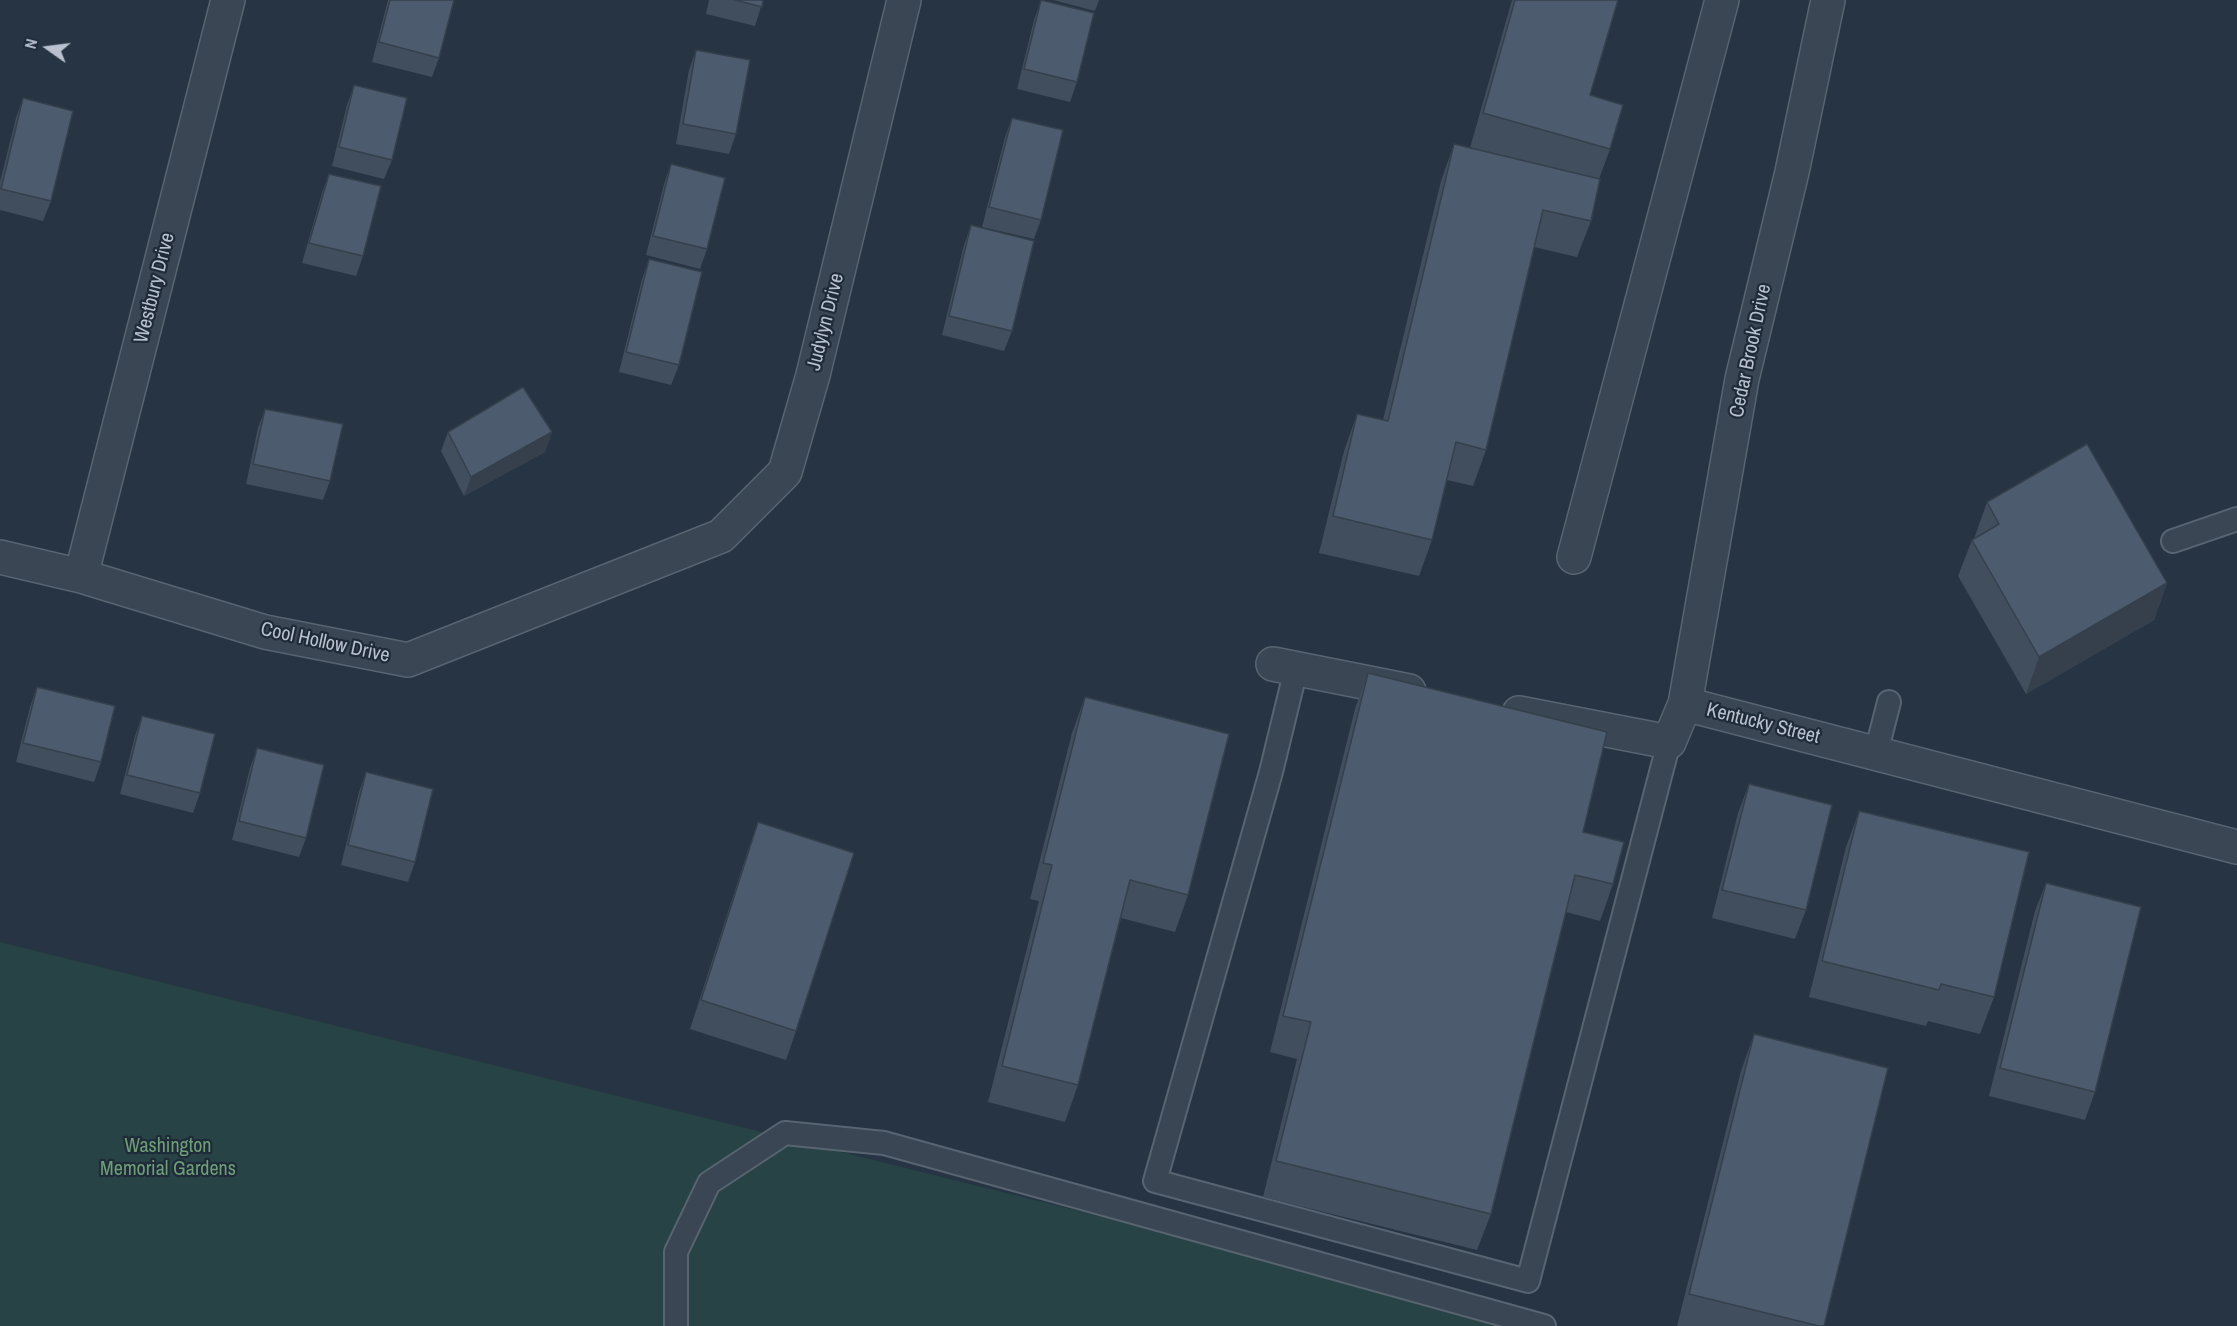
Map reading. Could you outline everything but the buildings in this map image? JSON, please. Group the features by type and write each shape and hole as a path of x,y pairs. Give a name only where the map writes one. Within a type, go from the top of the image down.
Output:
{"street":[{"name":"Westbury Drive","path":"81,576 228,0"},
{"name":"Judylyn Drive","path":"643,568 722,536 785,472 816,364 904,0"},
{"path":"1574,557 1722,0"},
{"name":"Cedar Brook Drive","path":"1685,704 1742,379 1792,172 1828,0"},
{"name":"Cool Hollow Drive","path":"0,557 81,576 265,632 408,660 643,568"},
{"path":"1284,667 1436,696"},
{"name":"Kentucky Street","path":"1670,742 1685,704 2237,847"},
{"path":"1495,708 1670,742"}],"lane":[{"path":"2173,541 2237,519"},
{"path":"1284,667 1271,772 1155,1181 1528,1281 1670,742"},
{"path":"1876,753 1889,702"},
{"path":"676,1326 676,1252 709,1183 785,1133 884,1143 1544,1326"}],"green space":[{"name":"Washington Memorial Gardens","path":"0,942 1539,1326 0,1326"}]}
